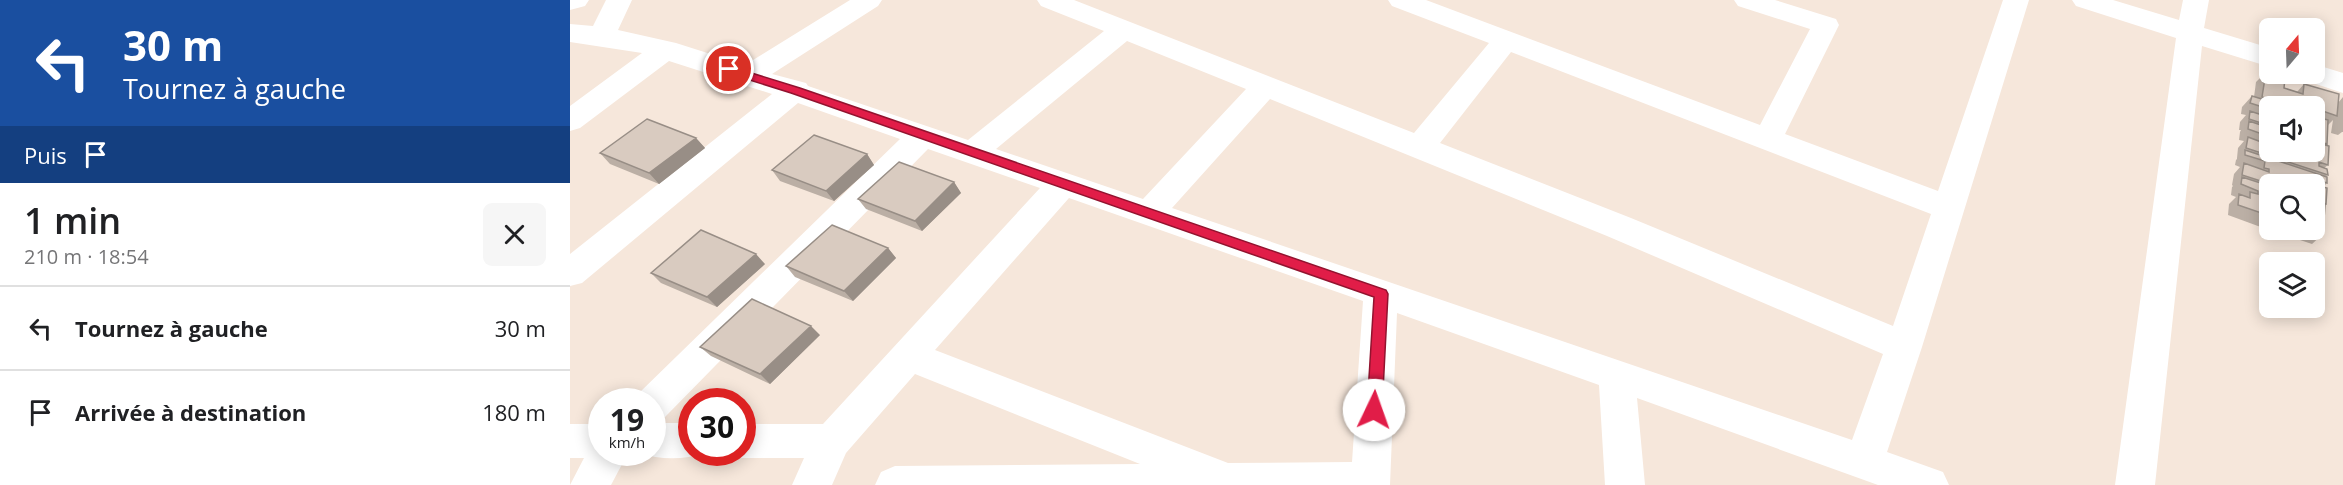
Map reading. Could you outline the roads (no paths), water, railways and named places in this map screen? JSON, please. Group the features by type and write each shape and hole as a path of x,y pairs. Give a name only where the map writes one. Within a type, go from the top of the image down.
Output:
{"street":[{"path":"570,2 576,0"},
{"path":"586,34 619,0"},
{"path":"749,76 868,0"},
{"path":"1401,0 1949,208"},
{"path":"1747,0 1826,25 1768,140"},
{"path":"1864,462 1904,347 2016,0"},
{"path":"2085,0 2259,54"},
{"path":"2135,485 2190,32 2196,0"},
{"path":"1056,1 1619,227 1904,347"},
{"path":"972,153 1125,28"},
{"path":"586,34 666,49 795,90 922,136 1617,374 1929,485"},
{"path":"1420,147 1507,39"},
{"path":"570,121 666,49"},
{"path":"2325,77 2343,83"},
{"path":"1149,213 1266,85"},
{"path":"570,273 795,90"},
{"path":"666,391 922,136"},
{"path":"812,485 832,441 1063,183"},
{"path":"895,485 1370,483 1381,294"},
{"path":"909,356 1231,482"},
{"path":"1617,374 1625,485"},
{"path":"570,441 588,441"},
{"path":"756,441 832,441"},
{"path":"589,485 601,466"}]}
